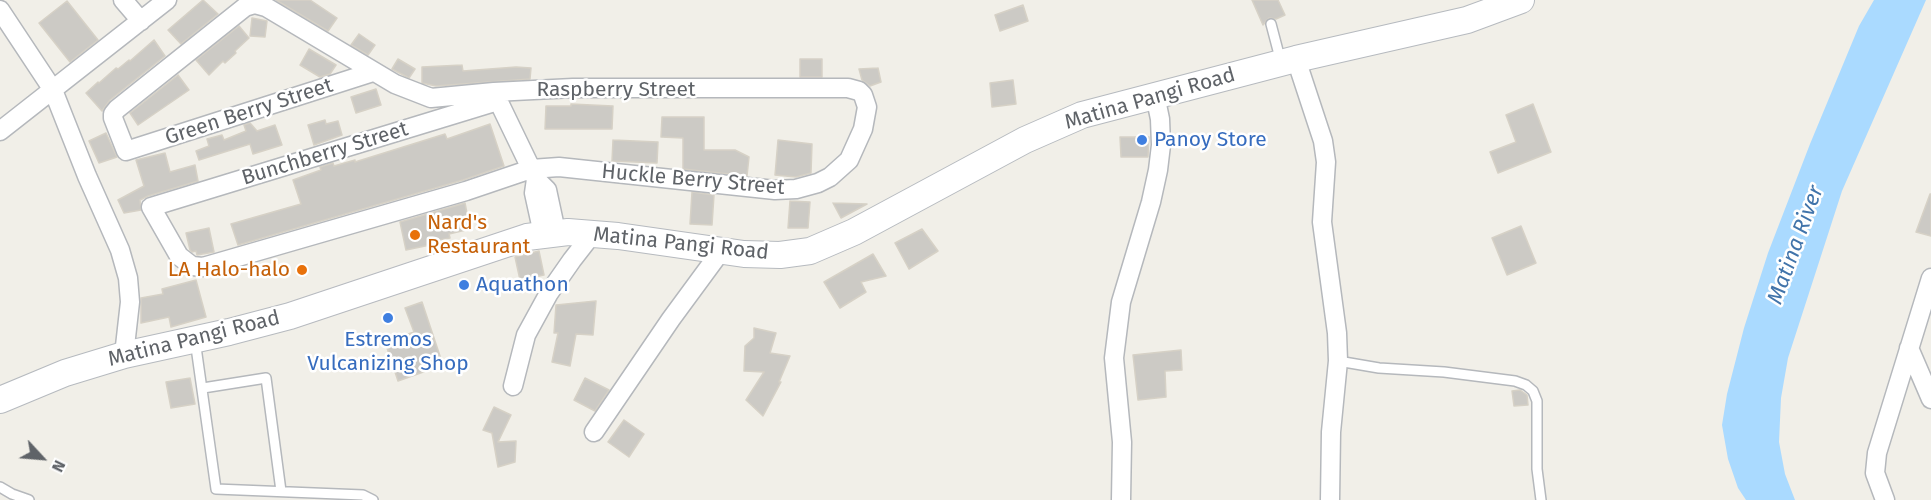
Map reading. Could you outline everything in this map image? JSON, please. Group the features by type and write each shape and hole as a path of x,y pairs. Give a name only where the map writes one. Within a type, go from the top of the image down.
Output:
{"street":[{"path":"123,0 141,21"},
{"path":"0,131 167,0"},
{"name":"Matina Pangi Road","path":"0,400 66,373 124,355 290,316 501,245 549,233 593,233 721,251 780,255 810,251 825,246 894,211 989,158 1082,115 1289,61 1467,20 1521,0"},
{"name":"Raspberry Street","path":"126,151 113,114 245,7 255,4 266,7 373,72 409,91 432,98 605,88 848,88 864,95"},
{"path":"0,10 53,90 82,166 120,250 128,278 130,302 124,355"},
{"path":"1289,61 1323,141 1326,178 1322,222 1337,333 1338,361 1330,432 1330,500"},
{"name":"Green Berry Street","path":"126,151 373,72"},
{"name":"Huckle Berry Street","path":"151,207 179,256 192,266 203,267 455,194 559,167 776,190 806,187 830,177 849,160 859,142 866,118 867,107 864,95"},
{"path":"1121,500 1122,442 1114,358 1121,302 1151,202 1158,170 1161,145 1160,119 1155,95"},
{"path":"496,96 534,174 534,193 549,233"},
{"name":"Bunchberry Street","path":"151,207 434,121 496,96"},
{"path":"432,98 434,121"},
{"path":"513,386 526,335 549,293 593,233"},
{"path":"594,432 671,319 721,251"},
{"path":"1885,500 1875,473 1875,463 1931,278"},
{"path":"1909,348 1931,399"}],"lane":[{"path":"1271,24 1289,61"},
{"path":"195,340 216,489 280,491 297,496 363,495 373,500"},
{"path":"1338,361 1379,368 1444,372 1515,381 1526,385 1533,391 1537,401 1537,469 1541,500"},
{"path":"202,388 266,378 280,491"},
{"path":"0,487 29,500"}],"water":[{"name":"Matina River","path":"1874,0 1926,0 1842,191 1788,358 1781,398 1779,442 1785,474 1795,500 1746,500 1738,488 1728,459 1722,425 1727,394 1744,328 1768,253 1859,26"}],"building":[{"path":"203,0 218,14 181,44 168,30"},
{"path":"276,0 310,0 337,18 328,31"},
{"path":"1252,0 1278,0 1285,15 1276,19 1269,18 1263,25"},
{"path":"67,1 98,40 70,62 39,23"},
{"path":"1023,5 1028,21 1000,31 995,15"},
{"path":"252,18 267,21 265,37 250,36"},
{"path":"239,26 249,38 235,51 236,53 225,63 223,61 209,75 196,60"},
{"path":"359,34 375,45 368,55 351,45"},
{"path":"154,40 165,56 110,100 102,111 86,93 116,68 130,61"},
{"path":"309,49 336,65 330,74 320,77 300,65"},
{"path":"398,59 415,69 409,78 392,69"},
{"path":"800,59 822,59 822,77 800,77"},
{"path":"462,65 463,71 531,68 530,79 436,86 422,83 422,67"},
{"path":"878,68 881,82 870,86 862,80 859,69"},
{"path":"178,75 189,90 138,125 130,113"},
{"path":"1013,80 1016,104 992,107 990,83"},
{"path":"376,89 381,105 356,113 351,97"},
{"path":"571,104 613,106 612,129 545,129 546,106 571,106"},
{"path":"1533,104 1551,152 1498,173 1490,152 1516,142 1506,115"},
{"path":"662,117 704,117 704,150 735,150 749,157 747,176 683,169 683,138 661,137"},
{"path":"325,120 326,124 338,121 342,135 314,145 308,125"},
{"path":"250,123 257,131 275,125 282,145 253,154 250,144 199,160 196,151 209,146 207,139 222,135 224,140 246,131 244,125"},
{"path":"490,124 504,166 238,245 231,224 301,204 293,180 321,170 320,167 333,163 334,166 355,160 355,162 445,134 447,139"},
{"path":"106,133 117,157 99,163 89,141"},
{"path":"1120,137 1149,137 1148,157 1121,157"},
{"path":"613,140 658,142 657,163 612,161"},
{"path":"778,140 812,144 811,173 796,177 775,175"},
{"path":"165,153 170,172 195,165 198,181 148,196 140,200 141,210 124,213 118,200 144,186 136,160"},
{"path":"692,192 714,195 712,225 690,224"},
{"path":"1931,194 1931,236 1916,232"},
{"path":"790,201 810,202 808,228 788,228"},
{"path":"465,203 470,229 449,234 450,238 429,242 430,245 406,250 400,222"},
{"path":"833,203 867,204 841,218"},
{"path":"1521,226 1536,263 1507,275 1492,238"},
{"path":"209,228 214,252 197,255 196,251 190,250 186,233"},
{"path":"922,229 938,251 909,269 895,243"},
{"path":"539,251 544,275 520,280 515,257"},
{"path":"873,254 886,276 861,282 866,292 840,308 824,282"},
{"path":"196,280 206,317 171,327 169,317 141,323 141,298 163,294 162,289"},
{"path":"596,301 593,335 576,334 570,366 552,362 558,333 554,333 556,305"},
{"path":"422,302 443,365 398,381 385,342 414,332 405,308"},
{"path":"754,328 776,333 770,353 790,356 779,382 781,382 763,416 746,400 764,372 744,371 745,346 754,338"},
{"path":"1181,350 1182,370 1165,371 1166,397 1138,400 1133,355"},
{"path":"190,378 195,404 171,408 166,382"},
{"path":"585,378 609,390 595,411 574,400"},
{"path":"1520,390 1527,395 1528,405 1514,406 1512,391"},
{"path":"494,407 511,415 498,442 516,441 515,462 498,467 492,433 483,430"},
{"path":"624,420 644,434 629,457 608,442"}],"place":[{"name":"Panoy Store","path":"1142,140"},
{"name":"Nard's Restaurant","path":"415,235"},
{"name":"LA Halo-halo","path":"302,270"},
{"name":"Aquathon","path":"464,285"},
{"name":"Estremos Vulcanizing Shop","path":"388,318"}]}
